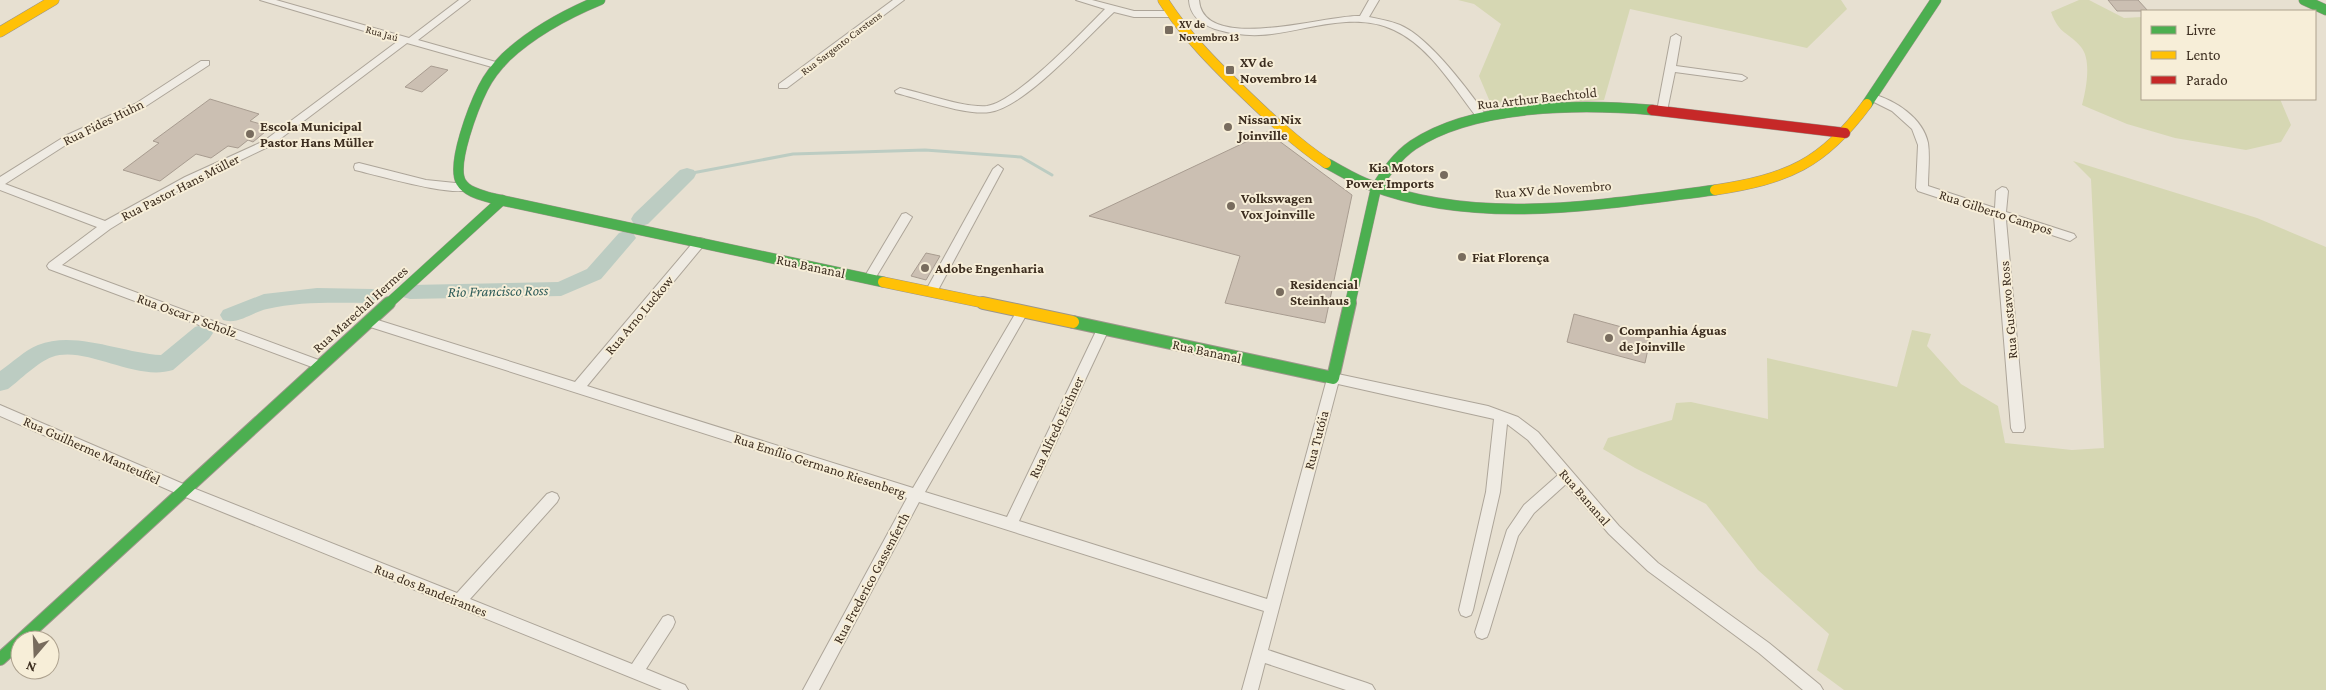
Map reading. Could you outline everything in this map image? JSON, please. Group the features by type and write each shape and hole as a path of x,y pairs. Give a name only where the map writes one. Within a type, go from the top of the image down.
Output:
{"street":[{"path":"0,32 54,0"},
{"name":"Rua Jaú","path":"265,0 499,66"},
{"name":"Rua Pastor Hans Müller","path":"53,266 106,226 182,183 268,143 465,0"},
{"path":"465,188 457,174 458,162 483,89 499,66 526,41 554,20 600,0"},
{"name":"Rua Sargento Carstens","path":"783,86 899,0"},
{"path":"1081,0 1134,14 1171,14"},
{"name":"Rua XV de Novembro","path":"1163,0 1171,14 1195,45 1301,147 1334,168 1376,188 1429,202 1506,209 1560,207 1750,184 1782,175 1804,166 1826,152 1845,133 1872,97 1936,0"},
{"path":"1194,0 1196,10 1209,23 1234,32 1249,34 1279,32 1341,20 1363,20 1390,25 1406,32 1426,50 1483,118"},
{"path":"1363,20 1374,0"},
{"path":"2306,0 2326,5"},
{"path":"2306,0 2326,10"},
{"path":"900,91 982,110 998,107 1022,92 1111,9"},
{"path":"1662,111 1676,37"},
{"name":"Rua Fides Huhn","path":"0,182 71,137 139,106 205,63"},
{"path":"1670,68 1742,78"},
{"name":"Rua Gilberto Campos","path":"1872,97 1885,102 1905,116 1919,134 1923,144 1922,188 2070,237"},
{"name":"Rua Arthur Baechtold","path":"1376,188 1391,166 1427,137 1449,126 1483,118 1585,107 1615,106 1845,133"},
{"path":"359,167 426,184 465,188 502,200"},
{"path":"931,292 998,169"},
{"path":"0,186 106,226"},
{"name":"Rua Tutóia","path":"1250,690 1333,378 1376,188"},
{"name":"Rua Gustavo Ross","path":"2002,191 2000,215 2018,428"},
{"name":"Rua Bananal","path":"502,200 1333,378 1501,416 1524,428 1632,548 1653,567 1764,648 1815,690"},
{"name":"Rua Marechal Hermes","path":"31,630 502,200"},
{"path":"869,278 906,217"},
{"name":"Rua Arno Luckow","path":"578,388 700,242"},
{"name":"Rua Oscar P Scholz","path":"53,266 320,365"},
{"name":"Rua Frederico Gassenferth","path":"811,690 916,495 1022,312"},
{"name":"Rua Emílio Germano Riesenberg","path":"368,322 1272,608"},
{"name":"Rua Alfredo Eichner","path":"1010,525 1103,329"},
{"name":"Rua Guilherme Manteuffel","path":"0,410 183,490"},
{"path":"1466,610 1493,492 1501,416"},
{"path":"1482,632 1512,534 1529,509 1567,475"},
{"name":"Rua dos Bandeirantes","path":"183,490 680,690"},
{"path":"459,601 552,498"},
{"path":"635,672 668,622"},
{"name":"Rua Marechal Hermes","path":"0,659 10,650"},
{"path":"1260,654 1367,690"}],"green space":[{"path":"1458,0 1841,0 1847,9 1807,48 1630,9 1604,100 1549,104 1490,102 1479,76 1501,24 1474,4"},
{"path":"2079,0 2089,0 2124,18 2141,17 2141,100 2280,100 2291,125 2281,142 2246,150 2175,138 2127,124 2082,105 2087,75 2084,53 2081,47 2058,25 2051,12"},
{"path":"2073,161 2257,218 2326,247 2326,690 1844,690 1817,670 1829,634 1758,570 1706,504 1635,468 1603,449 1608,438 1672,420 1676,403 1691,402 1768,419 1767,358 1897,387 1912,330 1931,334 1927,346 1961,384 1998,406 2005,443 2072,450 2104,448 2091,179"}],"building":[{"path":"2108,0 2138,0 2147,10 2141,11 2117,11"},
{"path":"431,66 448,70 422,92 405,87"},
{"path":"210,99 259,114 250,121 271,127 253,142 248,140 238,148 228,146 211,158 196,154 160,181 123,170 159,143 153,141"},
{"name":"Volkswagen Vox Joinville","path":"1267,132 1352,195 1325,323 1225,303 1240,256 1089,216"},
{"name":"Adobe Engenharia","path":"926,253 940,256 926,280 911,276"},
{"name":"Companhia Águas de Joinville","path":"1574,314 1651,335 1645,363 1567,342"}],"waterway":[{"path":"687,174 793,154 925,150 1021,157 1052,175"},
{"name":"Rio Francisco Ross","path":"641,219 687,174"},
{"name":"Rio Francisco Ross","path":"410,292 561,289 594,274 626,238"},
{"name":"Rio Francisco Ross","path":"230,315 247,307 281,298 299,296 372,296"},
{"name":"Rio Francisco Ross","path":"0,383 44,351 67,346 138,362 165,364 202,333"}],"traffic: fast":[{"path":"600,0 541,30 519,46 492,74 483,88 475,107 461,150 459,175 461,182 465,186 474,192 491,198 883,282"},
{"path":"1867,104 1936,0"},
{"path":"2304,0 2326,10"},
{"path":"1376,188 1395,162 1413,145 1444,130 1471,121 1501,114 1565,108 1596,107 1652,110"},
{"path":"1326,163 1369,185 1415,199 1465,207 1515,209 1567,207 1715,190"},
{"path":"1073,322 1333,378 1376,188"},
{"path":"32,630 502,200"},
{"path":"0,659 10,650"}],"traffic: slow":[{"path":"0,32 54,0"},
{"path":"1163,0 1180,26 1200,49 1283,130 1326,163"},
{"path":"1715,190 1762,181 1783,175 1802,166 1820,155 1836,141 1852,125 1867,104"},
{"path":"883,282 1073,322"}],"traffic: jam":[{"path":"1652,110 1845,133"}],"place":[{"name":"XV de Novembro 13","path":"1169,30"},
{"name":"XV de Novembro 14","path":"1230,70"},
{"name":"Nissan Nix Joinville","path":"1228,127"},
{"name":"Escola Municipal Pastor Hans Müller","path":"250,134"},
{"name":"Kia Motors Power Imports","path":"1444,175"},
{"name":"Volkswagen Vox Joinville","path":"1231,206"},
{"name":"Fiat Florença","path":"1462,257"},
{"name":"Adobe Engenharia","path":"925,268"},
{"name":"Residencial Steinhaus","path":"1280,292"},
{"name":"Companhia Águas de Joinville","path":"1609,338"}]}
